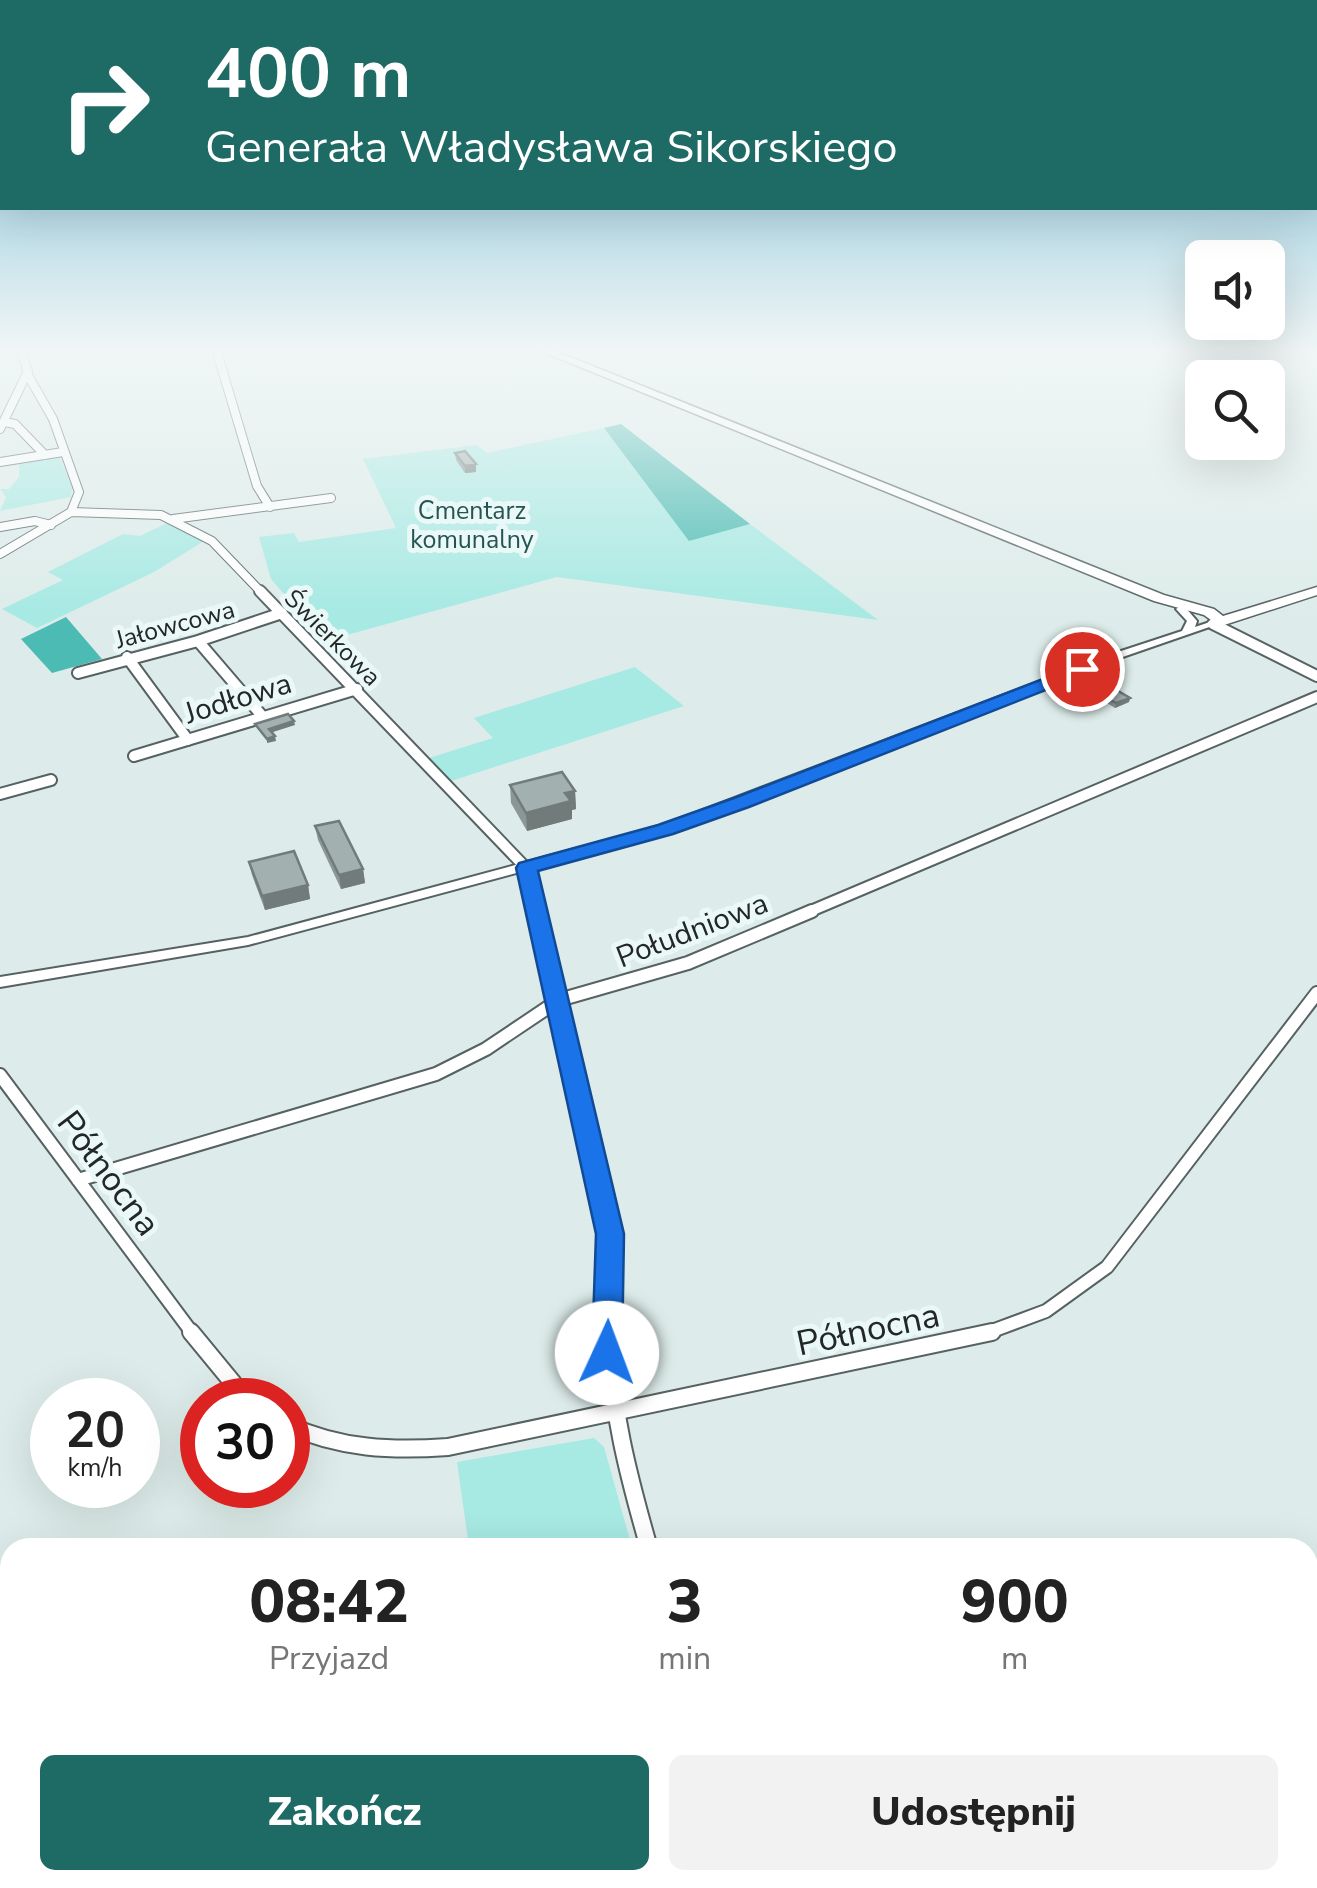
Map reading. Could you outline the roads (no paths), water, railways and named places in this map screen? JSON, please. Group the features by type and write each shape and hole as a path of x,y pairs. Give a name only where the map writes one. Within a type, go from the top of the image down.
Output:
{"main road":[{"path":"759,437 1217,622 1317,591"},
{"path":"1158,598 1209,612 1217,622"}],"street":[{"path":"28,437 45,454"},
{"path":"0,554 71,512 79,492 58,437"},
{"path":"242,437 254,480 270,506"},
{"path":"0,462 63,452"},
{"path":"173,519 331,498"},
{"name":"Świerkowa","path":"71,512 147,513 173,519 212,541 526,868"},
{"path":"0,527 35,521 51,525"},
{"path":"1182,609 1192,621 1188,632"},
{"name":"Jałowcowa","path":"78,673 126,656 198,641 282,612"},
{"path":"1238,616 1246,638"},
{"path":"0,982 248,941 666,829 1217,622 1317,676"},
{"path":"198,641 263,717"},
{"path":"126,656 188,740"},
{"name":"Jodłowa","path":"134,756 357,689"},
{"name":"Południowa","path":"78,1180 436,1074 486,1048 560,1000 688,963 1317,698"},
{"path":"0,794 51,780"},
{"path":"526,868 560,1000 610,1234 607,1353 613,1412 647,1538"},
{"name":"Północna","path":"310,1434 333,1443 409,1450 448,1447 941,1345 1018,1323 1090,1282 1127,1245 1317,993"},
{"name":"Północna","path":"0,1076 228,1378"}],"park label":[{"name":"Cmentarz komunalny","path":"472,524"}]}
